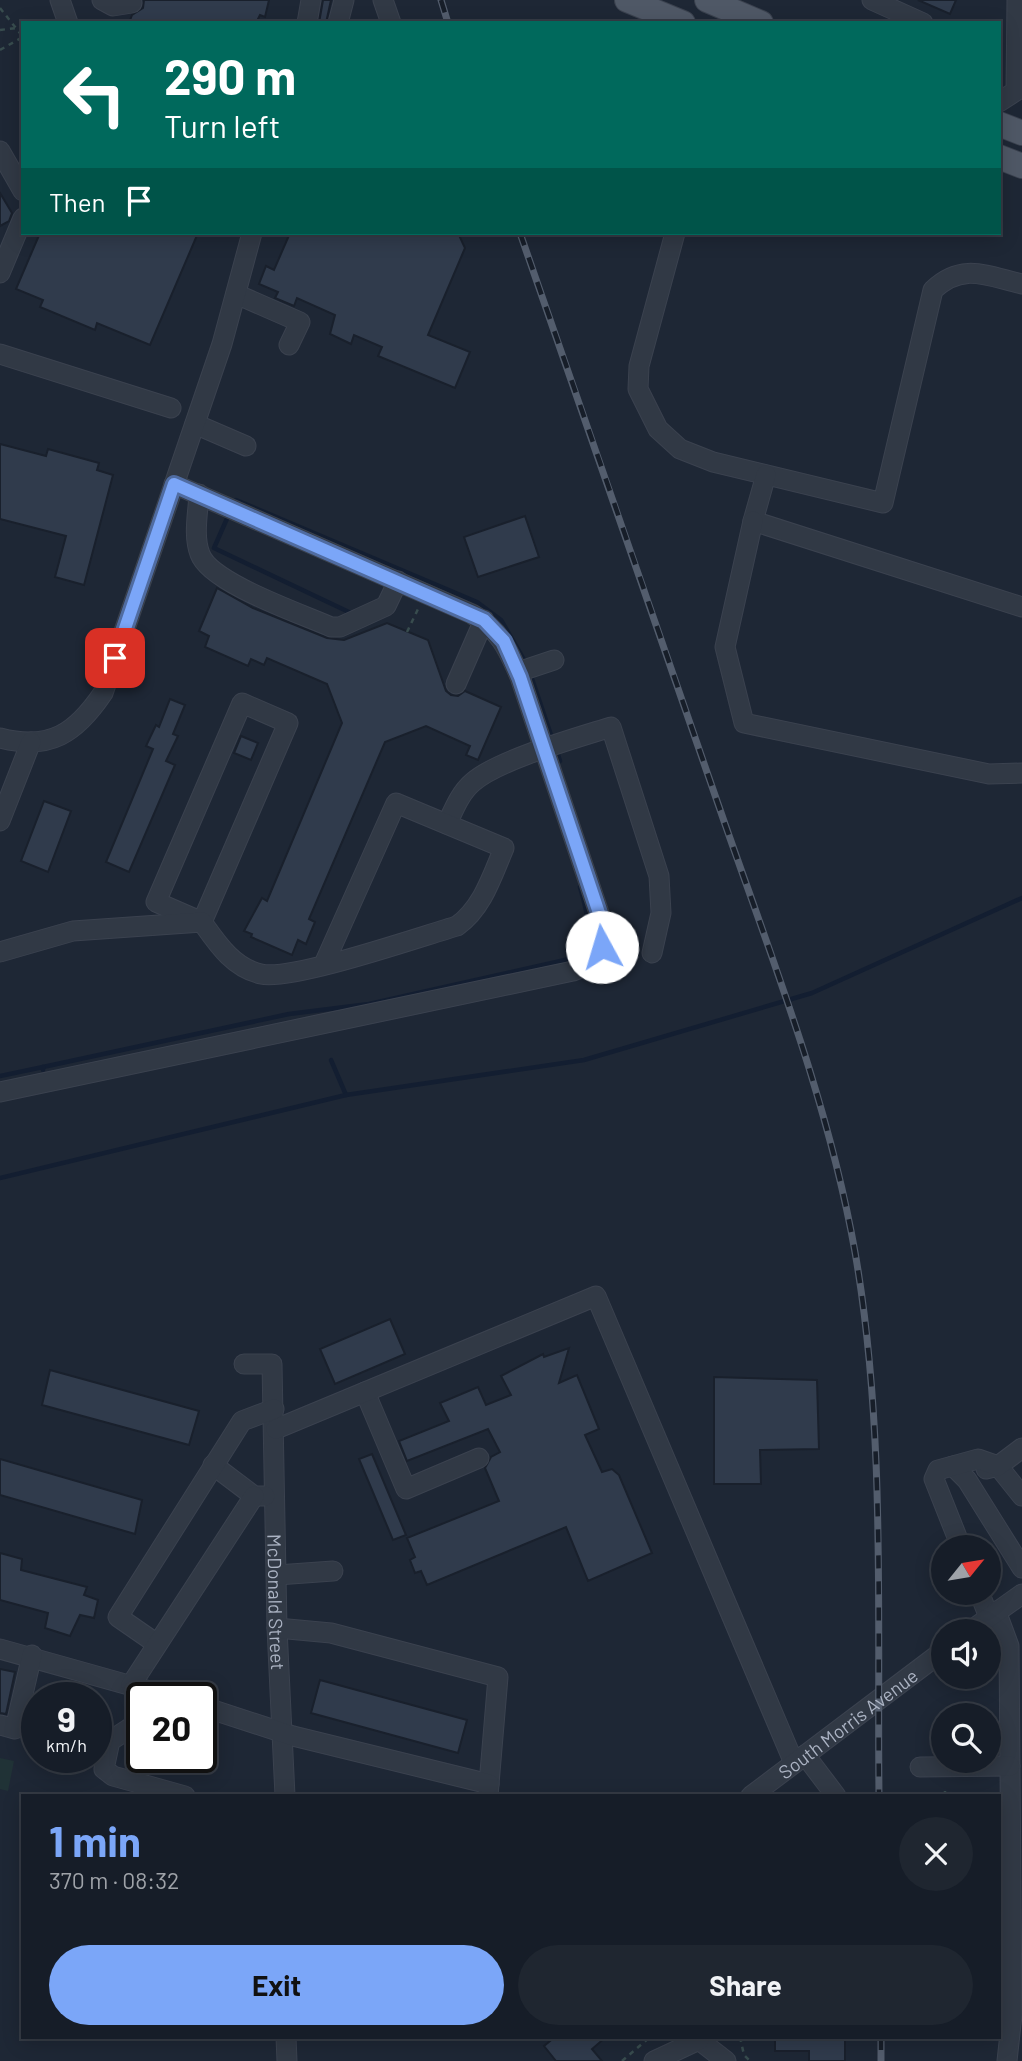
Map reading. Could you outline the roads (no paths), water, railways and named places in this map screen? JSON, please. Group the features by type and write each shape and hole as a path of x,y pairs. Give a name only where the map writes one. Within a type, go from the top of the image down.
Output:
{"main road":[{"path":"627,0 678,21"},
{"path":"707,0 738,9 758,21"},
{"path":"1001,125 1022,133"},
{"path":"1001,158 1022,166"}],"street":[{"path":"60,0 67,21"},
{"path":"307,21 311,0"},
{"path":"339,21 344,0"},
{"path":"383,0 390,21"},
{"path":"872,0 919,21"},
{"path":"1001,101 1016,91 1013,67 1017,0"},
{"path":"105,9 132,3"},
{"path":"0,151 21,188"},
{"path":"0,273 21,223"},
{"path":"0,738 47,741 75,727 103,693 195,424 251,235"},
{"path":"674,235 639,366 638,389 657,429 680,449 713,462 883,503 933,290 946,277 967,271 1022,284"},
{"path":"236,294 300,322 289,345"},
{"path":"0,354 171,408"},
{"path":"195,424 246,446"},
{"path":"766,475 725,648 744,723 989,774 1022,773"},
{"path":"0,1092 583,967 602,947 602,922 518,673 504,641 484,620 174,484"},
{"path":"199,494 199,554 214,573 331,627 340,627 386,606 398,581"},
{"path":"754,522 1022,607"},
{"path":"456,684 484,620"},
{"path":"518,673 554,660"},
{"path":"202,922 288,723 242,703 156,902 202,922 219,946 236,962 260,974 284,975 324,964 457,926 471,916 504,848 396,803 324,964"},
{"path":"447,824 460,796 474,781 544,749 611,727 659,876 661,913 652,953"},
{"path":"0,821 32,742"},
{"path":"0,952 73,931 202,922"},
{"path":"276,1429 596,1296 800,1759 827,1792"},
{"name":"McDonald Street","path":"244,1364 272,1364 285,1794"},
{"path":"365,1392 406,1489 479,1458"},
{"path":"157,1644 118,1617 242,1421 274,1409"},
{"path":"974,1491 975,1476 998,1466 1022,1448"},
{"path":"956,1535 934,1479 939,1470 978,1459 998,1466 1022,1496"},
{"path":"213,1465 254,1496 276,1496"},
{"path":"953,1466 974,1491 1022,1567"},
{"path":"133,1682 254,1496"},
{"path":"277,1575 333,1571"},
{"path":"986,1619 1022,1594"},
{"path":"987,1605 1009,1646 1012,2059"},
{"path":"217,1711 281,1732 488,1790 498,1677 331,1633 278,1628"},
{"path":"0,1648 126,1683"},
{"path":"0,1725 15,1729 32,1655"},
{"name":"South Morris Avenue","path":"754,1794 931,1660"},
{"path":"126,1730 110,1741 104,1769 113,1776 178,1794"},
{"path":"920,1767 1010,1766"},
{"path":"286,2039 287,2061"},
{"path":"654,2061 697,2039"},
{"path":"700,2039 726,2061"}],"waterway":[{"path":"234,503 236,500 477,602 501,620 527,665"},
{"path":"229,514 214,548 353,614"},
{"path":"530,673 553,741"},
{"path":"556,749 560,761"},
{"path":"43,1067 289,1014 369,1004 565,960 582,947 588,929 580,887"},
{"path":"0,1178 346,1095 584,1060 812,993 1022,898"},
{"path":"331,1060 346,1095"},
{"path":"0,1076 43,1067 43,1070"}],"railway":[{"path":"441,0 447,21"},
{"path":"521,235 799,1035 844,1197 865,1319 876,1455 879,1794"},
{"path":"881,2039 881,2061"}]}
